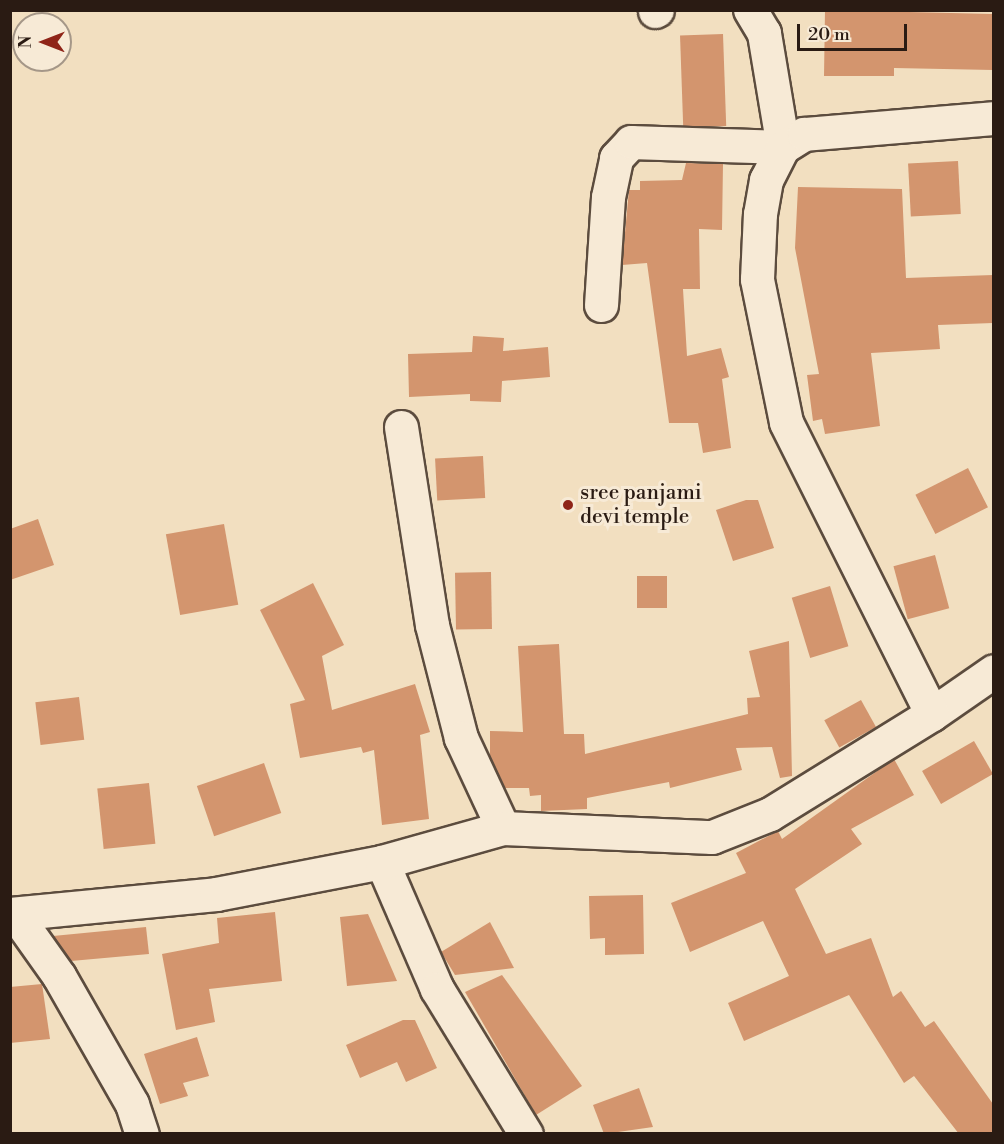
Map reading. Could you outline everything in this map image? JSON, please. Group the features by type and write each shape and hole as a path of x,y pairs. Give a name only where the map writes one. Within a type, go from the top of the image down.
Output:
{"street":[{"path":"750,10 764,33 783,147"},
{"path":"932,714 786,422 757,279 766,180 783,147 804,134 854,126 993,118"},
{"path":"600,305 608,197 616,158 631,142 783,147"},
{"path":"401,427 432,625 461,738 502,828"},
{"path":"13,914 216,894 382,862 502,828 712,837 770,814 932,714 993,671"},
{"path":"382,862 437,989 526,1134"},
{"path":"13,914 65,986 132,1104 142,1134"}],"building":[{"path":"825,10 993,14 993,70 894,68 894,76 824,76"},
{"path":"723,34 726,126 683,127 680,36"},
{"path":"958,161 961,214 911,217 908,164"},
{"path":"686,163 723,164 722,230 699,229 700,289 683,289 687,356 721,348 729,377 722,379 731,448 703,453 698,423 669,423 647,263 622,265 629,190 640,190 640,181 682,180"},
{"path":"798,187 902,189 906,278 993,275 993,323 938,325 940,349 871,353 880,426 825,434 822,419 813,421 807,375 819,374 795,248"},
{"path":"473,336 504,338 503,351 548,347 550,377 502,381 501,402 470,401 470,394 409,397 408,354 472,352"},
{"path":"483,456 485,498 437,500 435,459"},
{"path":"968,468 988,507 935,534 915,495"},
{"path":"746,500 758,500 774,548 733,561 716,510"},
{"path":"38,519 54,565 10,580 10,529"},
{"path":"224,524 238,605 180,615 166,534"},
{"path":"935,555 949,608 908,619 893,566"},
{"path":"491,572 492,629 456,630 455,573"},
{"path":"637,576 667,576 667,608 637,608"},
{"path":"313,583 344,645 322,656 332,710 415,684 430,732 420,735 429,819 382,825 374,750 363,753 361,747 300,758 290,704 305,700 260,610"},
{"path":"830,586 848,646 810,658 792,598"},
{"path":"789,641 792,776 780,778 772,747 736,748 742,770 670,788 669,782 587,798 587,809 541,811 541,795 530,796 529,788 505,788 490,756 490,731 523,732 518,646 559,644 564,734 584,734 585,754 748,714 747,698 760,697 749,651"},
{"path":"79,697 84,740 41,745 35,702"},
{"path":"861,700 876,727 839,747 824,720"},
{"path":"974,741 993,774 941,804 922,771"},
{"path":"894,759 914,795 851,829 862,844 795,889 826,954 871,938 893,997 901,991 925,1027 934,1021 993,1104 993,1134 959,1134 914,1076 904,1083 849,995 744,1041 728,1003 789,976 763,921 690,952 671,903 746,873 736,853 778,831 782,839"},
{"path":"264,763 281,813 214,836 197,786"},
{"path":"149,783 155,844 104,849 97,788"},
{"path":"643,895 644,954 605,955 605,938 590,939 589,896"},
{"path":"275,912 282,981 209,989 215,1022 176,1030 162,954 219,943 217,918"},
{"path":"368,914 397,981 347,986 340,917"},
{"path":"490,922 514,968 455,975 441,952"},
{"path":"146,927 149,954 71,961 53,936"},
{"path":"502,975 582,1086 536,1115 465,992"},
{"path":"42,984 50,1039 10,1043 10,987"},
{"path":"403,1020 415,1020 437,1068 406,1082 397,1062 360,1078 346,1045"},
{"path":"197,1037 209,1076 183,1083 188,1096 160,1104 144,1054"},
{"path":"639,1088 653,1127 604,1134 593,1105"}],"place":[{"name":"sree panjami devi temple","path":"568,505"}]}
